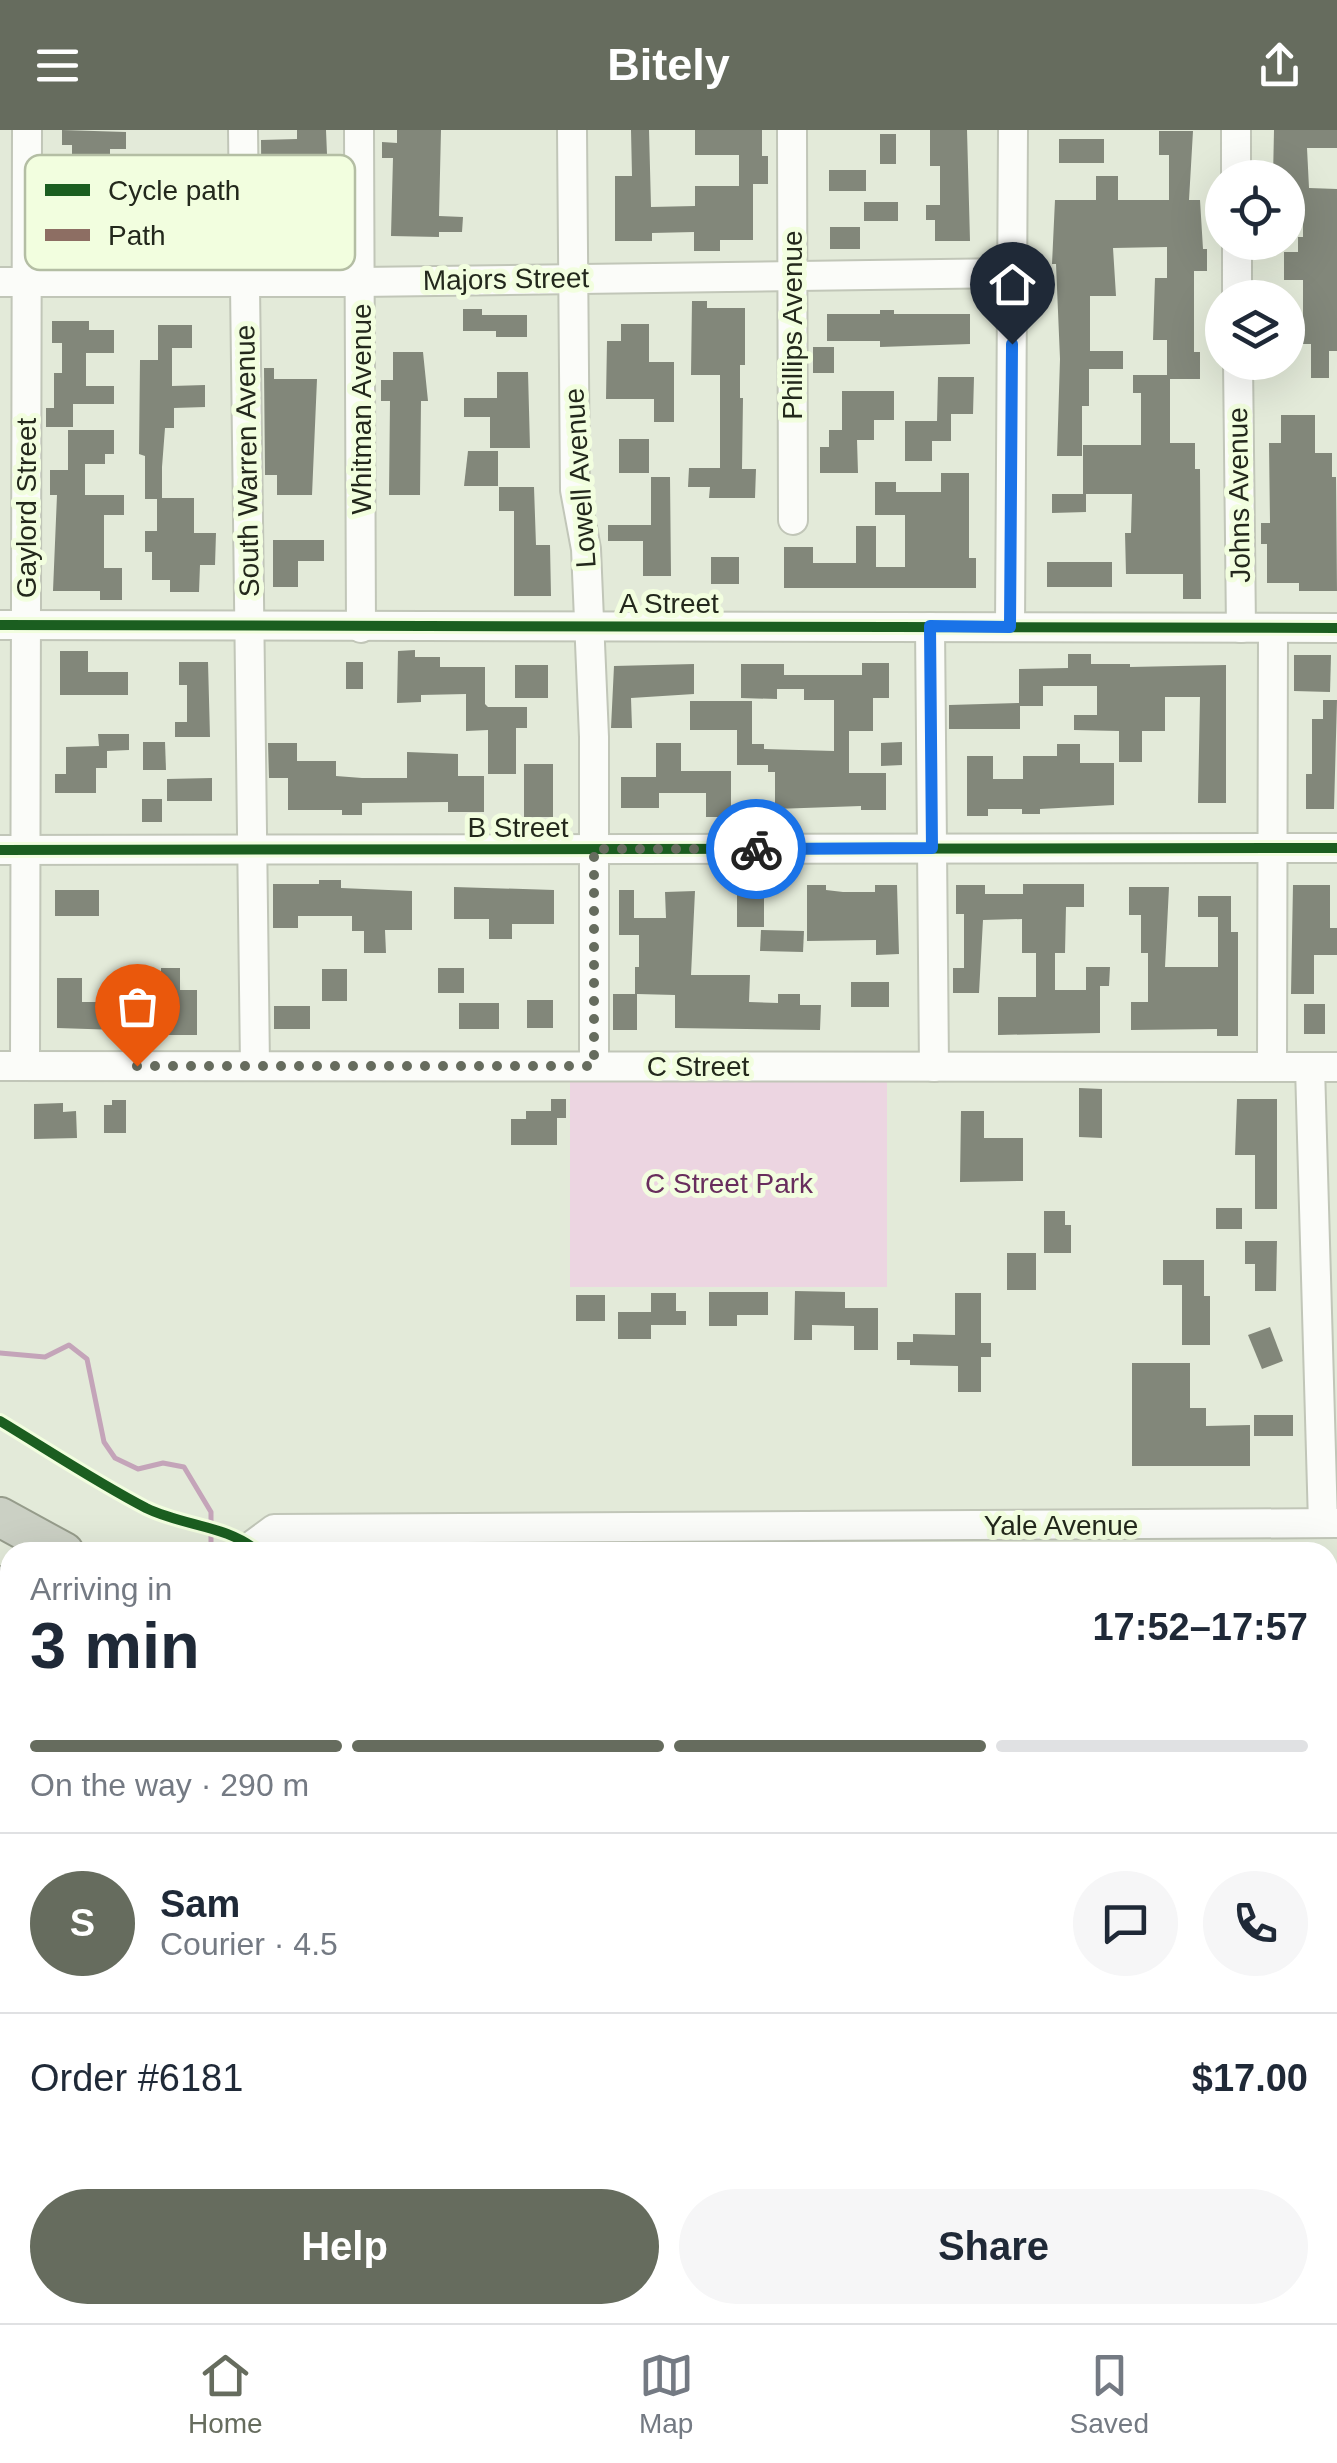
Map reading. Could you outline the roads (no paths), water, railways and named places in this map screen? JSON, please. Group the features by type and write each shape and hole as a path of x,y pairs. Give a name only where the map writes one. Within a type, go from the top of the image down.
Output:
{"highway":[{"path":"0,1517 46,1542"}],"street":[{"name":"Gaylord Street","path":"13,1066 13,282 27,130"},
{"name":"South Warren Avenue","path":"242,130 242,155"},
{"name":"Whitman Avenue","path":"359,130 361,628"},
{"name":"Lowell Avenue","path":"572,130 575,490 586,549 594,737 594,1066"},
{"name":"Phillips Avenue","path":"792,130 793,520"},
{"path":"1010,627 1013,130"},
{"path":"1236,130 1236,160"},
{"name":"South Warren Avenue","path":"244,270 254,1066"},
{"name":"Majors Street","path":"13,282 361,282 1012,273"},
{"name":"Johns Avenue","path":"1238,380 1240,628"},
{"name":"A Street","path":"13,625 1337,628"},
{"path":"930,626 934,1067"},
{"path":"1272,1067 1273,628"},
{"name":"B Street","path":"13,850 1337,848"},
{"name":"C Street","path":"13,1066 1324,1067"},
{"path":"1324,1067 1330,1523"},
{"name":"Yale Avenue","path":"256,1542 274,1528 1330,1523"}],"waterway":[{"path":"0,1353 45,1357 69,1345 87,1359 104,1442 115,1458 138,1469 163,1463 184,1467 211,1512 211,1542"}],"park label":[{"name":"C Street Park","path":"729,1183"}]}
